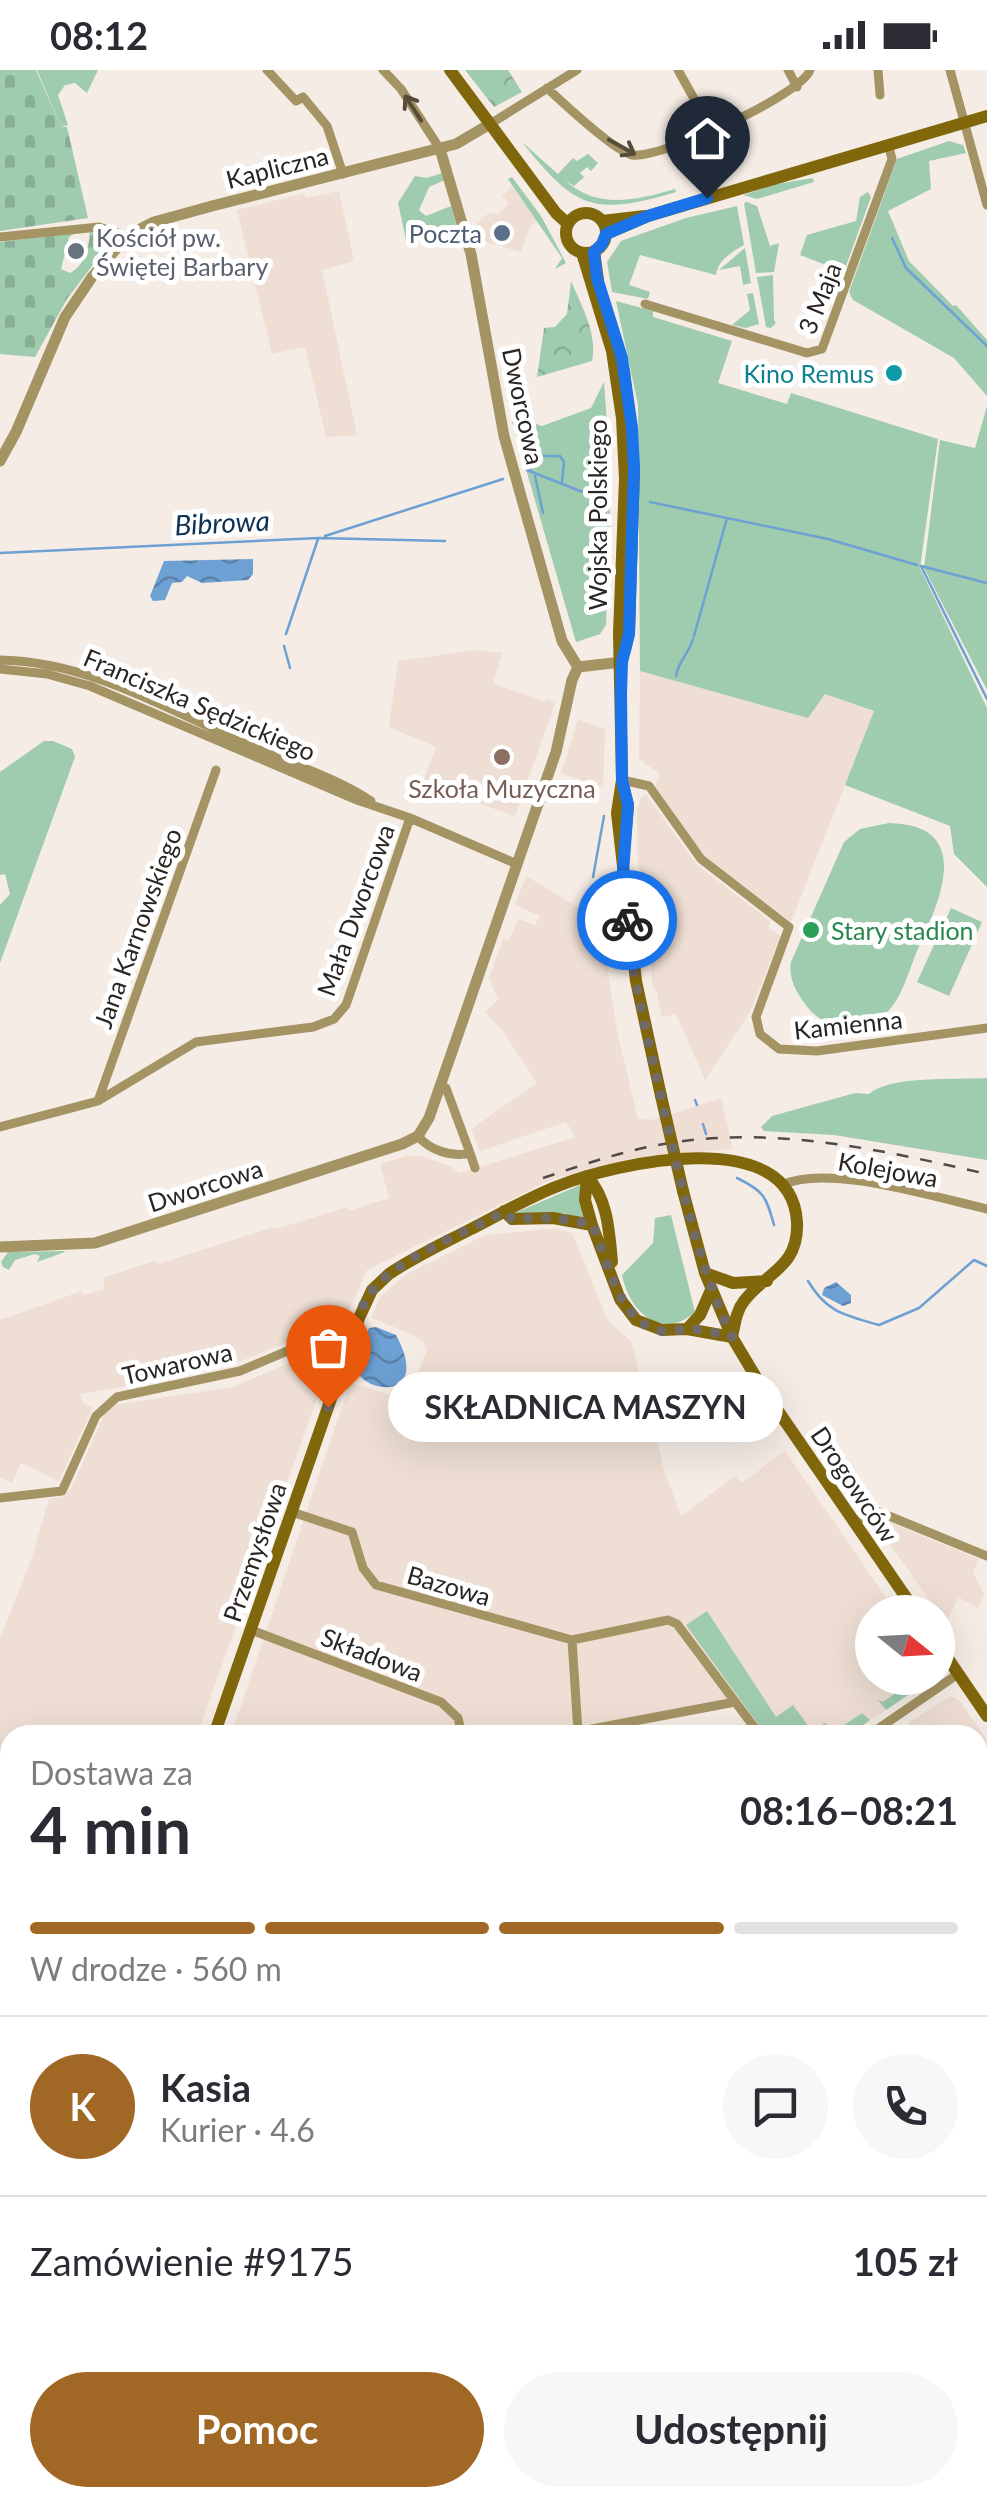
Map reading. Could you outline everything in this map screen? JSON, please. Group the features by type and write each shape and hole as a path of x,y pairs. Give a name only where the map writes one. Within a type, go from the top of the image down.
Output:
{"main road":[{"path":"450,70 544,196 572,220"},
{"path":"604,227 632,215 648,216 987,116"},
{"path":"572,220 590,213 604,227"},
{"path":"572,220 568,242 588,252 602,244 604,227"},
{"name":"Wojska Polskiego","path":"588,252 612,352 622,418 625,479 619,633 622,780 628,805 623,872 636,982 682,1191 706,1273"},
{"name":"Przemysłowa","path":"218,1725 372,1290 389,1274 504,1212 587,1176 662,1162 719,1158 750,1163 782,1185"},
{"path":"587,1176 585,1200 592,1224 620,1299 636,1320 662,1330 687,1329 732,1337 736,1315 745,1299 785,1263 797,1234 793,1204 782,1185"},
{"path":"587,1176 600,1191 613,1274"},
{"path":"504,1212 512,1219 554,1218 592,1224"},
{"path":"706,1273 734,1283 766,1281"},
{"name":"Drogowców","path":"706,1273 732,1337 763,1389 904,1595"},
{"path":"687,1329 700,1315 711,1290"},
{"path":"955,1670 987,1716"}],"street":[{"path":"267,70 296,101 303,97 327,126 344,174"},
{"path":"383,70 401,89 440,149"},
{"path":"490,124 577,70"},
{"path":"678,70 711,129"},
{"path":"788,70 797,87"},
{"path":"878,70 880,95"},
{"path":"950,70 987,205"},
{"path":"547,88 628,154 660,152 797,87 809,74"},
{"name":"Kapliczna","path":"127,236 154,222 440,149 490,124"},
{"name":"3 Maja","path":"645,304 808,353 818,352 826,344 892,159 888,144"},
{"name":"Dworcowa","path":"440,149 471,254 504,436 562,642 578,667"},
{"path":"0,237 99,227 127,236 92,277 65,318 0,461"},
{"name":"Franciszka Sędzickiego","path":"0,660 91,676 294,764 378,806"},
{"path":"470,1153 460,1156 428,1146 418,1136 440,1085 562,736 572,680 578,667 622,662"},
{"name":"Franciszka Sędzickiego","path":"0,669 47,674 90,686 517,864"},
{"name":"Jana Karnowskiego","path":"98,1101 216,770"},
{"name":"Kamienna","path":"622,780 649,786 701,858 789,927 756,1017 760,1034 772,1045 786,1051 817,1050 987,1028"},
{"name":"Mała Dworcowa","path":"0,1127 98,1101 196,1042 314,1027 334,1019 346,1005 410,818"},
{"path":"440,1085 446,1088 475,1168"},
{"name":"Dworcowa","path":"0,1247 95,1243 418,1136"},
{"name":"Kolejowa","path":"782,1185 806,1176 860,1181 987,1210"},
{"name":"Towarowa","path":"0,1498 62,1491 96,1416 118,1397 240,1371 325,1335 351,1341"},
{"path":"854,1523 872,1511 878,1512 987,1556"},
{"name":"Bazowa","path":"292,1512 352,1532 363,1568 376,1585 572,1640 668,1620 684,1629 752,1725"},
{"name":"Składowa","path":"251,1630 441,1702 458,1718 460,1725"},
{"path":"572,1640 578,1725"},
{"path":"884,1725 958,1674"},
{"path":"615,1725 735,1702"}],"shaded area":[{"path":"512,185 538,220 529,228 521,252 479,240 473,227 490,212 498,215 509,203 502,197"},
{"path":"339,191 354,261 322,270 357,435 326,437 305,347 272,354 237,210 304,193 306,198"},
{"path":"476,650 502,653 493,683 555,704 515,816 422,784 436,747 389,727 398,661"},
{"path":"640,671 807,718 825,694 874,712 791,922 712,862 655,786 660,774 639,759"},
{"path":"578,720 605,729 603,788 561,773"},
{"path":"646,794 696,864 770,921 769,928 781,936 750,1012 705,1080 676,1014 662,1017 653,987 637,852 637,809"},
{"path":"526,876 600,921 617,1031 638,1119 652,1120 721,1098 733,1149 633,1158 550,1180 367,1270 349,1311 337,1322 241,1361 80,1394 83,1403 93,1407 59,1481 21,1463 12,1483 0,1477 0,1320 82,1291 84,1295 105,1289 103,1278 151,1262 158,1264 274,1227 389,1198 380,1164 420,1156 460,1173 576,1137 566,1122 480,1151 471,1129 537,1083 485,1012 498,1000 489,978 503,939 509,941 518,919 535,925 540,916 515,905"},
{"path":"556,1228 571,1233 608,1321 631,1341 665,1473 681,1516 736,1476 742,1483 785,1451 884,1595 855,1595 855,1695 908,1695 864,1725 751,1725 734,1702 623,1725 234,1725 350,1383 408,1400 427,1350 423,1341 371,1318 380,1297 407,1274 485,1235"},
{"path":"327,1347 335,1348 201,1725 0,1725 0,1639 32,1557 49,1499 62,1497 71,1489 108,1406 233,1387"},
{"path":"889,1522 978,1559 973,1573 984,1594 978,1608 958,1597 955,1604 955,1595 926,1595 880,1530"},
{"path":"951,1696 960,1701 977,1725 908,1725"}],"green space":[{"path":"0,70 36,70 61,127 67,127 88,218 0,231"},
{"path":"37,70 98,70 87,93 75,83 65,85 58,95 68,125 61,127"},
{"path":"465,70 508,70 522,92 494,107"},
{"path":"949,141 963,145 966,153 929,161 931,189 888,211 909,261 987,340 987,396 954,358 853,300 849,292 897,159"},
{"path":"522,142 558,174 573,158 577,161 588,154 598,163 591,171 587,167 580,173 584,177 574,186 565,180 577,189 590,196 617,200 675,189 676,192 624,204 587,201 557,181"},
{"path":"443,173 445,180 429,187 419,210 426,216 451,206 458,231 407,244 398,203 415,176 426,178"},
{"path":"512,177 541,216 566,263 555,269 562,258 508,179"},
{"path":"813,178 814,182 757,199 743,195 777,184"},
{"path":"868,192 871,197 834,299 816,292 826,265 800,255 807,235 856,221 860,197"},
{"path":"744,203 757,206 770,246 779,243 774,272 756,273"},
{"path":"737,206 744,245 722,261 716,275 640,255 629,285 650,292 648,299 612,292 607,262 621,241 686,218"},
{"path":"90,232 98,233 104,250 67,299 35,357 0,354 0,242 75,233 69,237 61,269 70,273 85,256"},
{"path":"745,248 751,283 743,285 740,266 719,270"},
{"path":"773,275 776,323 771,328 766,327 757,277"},
{"path":"571,281 591,330 592,361 537,377 544,328 555,327 567,314"},
{"path":"753,293 759,324 746,328 732,325 750,310 747,294"},
{"path":"616,301 653,311 653,317 732,341 718,383 787,404 791,393 938,439 920,568 987,708 987,887 954,854 950,826 845,785 874,711 825,694 808,718 640,671 638,405"},
{"path":"604,382 611,480 606,625 600,634 576,642 512,421 515,416 542,426 591,408"},
{"path":"987,406 987,690 924,568 940,440 975,448"},
{"path":"44,741 72,749 75,757 0,963 0,905 10,894 5,874 0,875 0,772"},
{"path":"889,823 917,827 934,838 942,853 940,891 892,1007 868,1023 837,1025 810,1010 793,981 791,962 844,842 860,829"},
{"path":"951,908 982,922 949,996 917,982"},
{"path":"987,1078 987,1160 834,1135 764,1131 761,1127 772,1116 855,1093 869,1094 892,1084"},
{"path":"580,1185 589,1223 564,1213 515,1213"},
{"path":"671,1215 695,1312 670,1324 659,1323 639,1310 622,1275 653,1243 655,1218"},
{"path":"8,1252 65,1252 37,1262 40,1256 35,1254 15,1260 9,1270 1,1262"},
{"path":"707,1611 776,1717 793,1705 808,1725 759,1725 686,1625"},
{"path":"893,1695 908,1695 886,1710 878,1700 883,1702"},
{"path":"862,1713 870,1720 863,1725 844,1725"}],"water":[{"path":"253,559 253,574 248,580 202,583 187,576 182,582 172,583 165,600 153,601 150,596 164,561"},
{"path":"836,1282 851,1295 851,1303 843,1306 822,1295 824,1288"},
{"path":"369,1328 396,1335 405,1357 406,1372 401,1382 391,1387 369,1383 356,1367"}],"waterway":[{"path":"892,238 906,268 987,346"},
{"path":"530,471 533,460 540,456 560,456 564,462 562,482"},
{"path":"527,470 580,491 602,494"},
{"path":"535,476 543,513"},
{"path":"325,536 503,479"},
{"path":"650,502 828,539 917,565"},
{"path":"694,636 727,518"},
{"name":"Bibrowa","path":"0,553 318,538 445,541"},
{"path":"286,634 318,539"},
{"path":"921,566 987,699"},
{"path":"921,566 987,583"},
{"path":"676,676 693,639"},
{"path":"284,646 290,668"},
{"path":"593,877 604,816"},
{"name":"Bibrowa","path":"695,1100 697,1105"},
{"name":"Bibrowa","path":"703,1124 706,1134"},
{"name":"Bibrowa","path":"737,1178 763,1195 774,1225"},
{"name":"Bibrowa","path":"808,1281 830,1306 879,1325 919,1308 974,1260 987,1266"}],"railway":[{"path":"543,1178 653,1146 749,1137 869,1149 987,1174"}],"way so far":[{"path":"328,1407 372,1290 400,1266 504,1212 512,1219 554,1218 592,1224 620,1299 636,1320 662,1330 687,1329 732,1337 696,1245 636,982 627,920"}],"place":[{"name":"Poczta","path":"502,233"},
{"name":"Kościół pw. Świętej Barbary","path":"76,251"},
{"name":"Kino Remus","path":"894,373"},
{"name":"Szkoła Muzyczna","path":"502,757"},
{"name":"Stary stadion","path":"811,930"},
{"name":"SKŁADNICA MASZYN","path":"328,1407"}],"route":[{"path":"627,920 623,872 628,805 622,780 621,693 622,662 629,634 632,428 622,358 597,278 594,252 606,234 707,198"}]}
